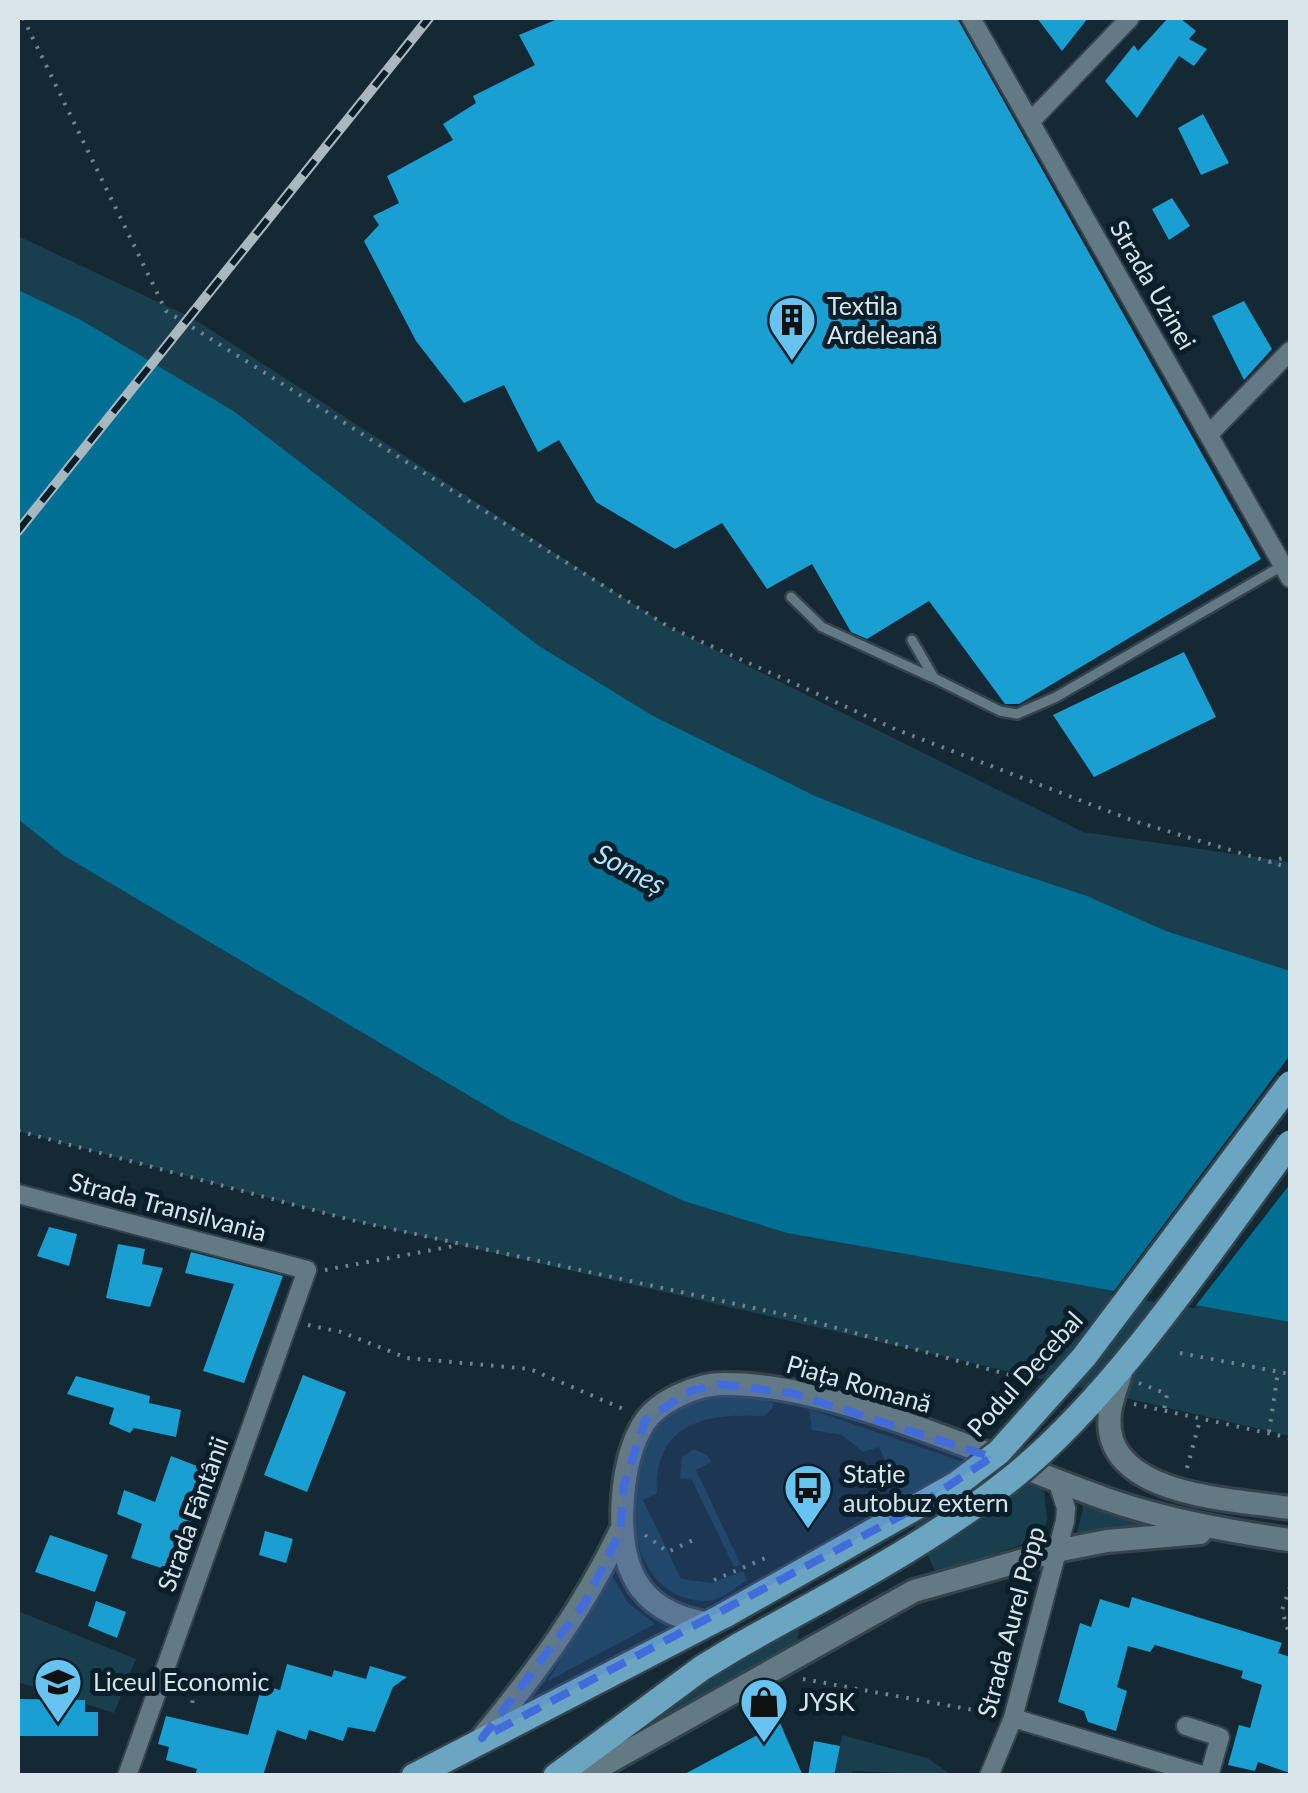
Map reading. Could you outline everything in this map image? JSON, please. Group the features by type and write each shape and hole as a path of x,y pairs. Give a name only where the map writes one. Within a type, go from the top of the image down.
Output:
{"main road":[{"name":"Podul Decebal","path":"716,1619 957,1484 998,1452 1084,1357 1290,1084"},
{"path":"556,1776 702,1668 929,1540 1015,1475 1127,1370 1290,1143"},
{"path":"414,1776 716,1619"}],"street":[{"name":"Strada Uzinei","path":"971,18 1286,572"},
{"path":"1030,122 1130,18"},
{"path":"1210,433 1290,351"},
{"name":"Strada Transilvania","path":"18,1194 311,1271"},
{"name":"Strada Fântânii","path":"127,1776 289,1320 311,1271"},
{"path":"1127,1370 1110,1414 1118,1454 1140,1476 1177,1490 1290,1508"},
{"name":"Piața Romană","path":"645,1420 690,1391 719,1384 752,1386 862,1411 1172,1519 1290,1540"},
{"path":"645,1420 624,1484 632,1533 628,1571 648,1598 670,1614 716,1619"},
{"name":"Strada Aurel Popp","path":"989,1776 1066,1508 1057,1480"},
{"name":"Piața Romană","path":"584,1776 914,1591 1056,1550 1107,1540 1227,1530"},
{"path":"482,1738 540,1668 632,1533"},
{"path":"1004,1716 1208,1776 1220,1736 1186,1726"}],"lane":[{"path":"791,597 822,627 1000,711 1026,712 1286,572"},
{"path":"912,640 934,678"}],"path":[{"path":"23,18 166,310 668,627 894,729 1134,821 1265,864 1290,868"},
{"path":"1265,864 1290,856"},
{"path":"18,1130 352,1220 800,1318 1049,1384"},
{"path":"311,1271 463,1244"},
{"path":"289,1320 341,1332 407,1358 530,1368 645,1420"},
{"path":"1180,1353 1290,1374"},
{"path":"1014,1368 1053,1375"},
{"path":"1127,1370 1167,1394 1164,1412"},
{"path":"1269,1433 1278,1372"},
{"path":"1126,1402 1290,1438"},
{"path":"1185,1473 1200,1420"},
{"path":"632,1533 668,1552 693,1540"},
{"path":"714,1580 768,1557"},
{"path":"1290,1588 1282,1610 1290,1636"},
{"path":"788,1676 1004,1716"}],"highlighted area":[{"path":"719,1384 792,1393 992,1457 910,1511 482,1738 586,1601 620,1532 624,1484 645,1420 690,1391"}],"shaded area":[{"path":"18,236 194,319 669,627 1083,832 1290,862 1290,1436 351,1220 18,1131"},
{"path":"708,1394 757,1396 773,1403 764,1416 723,1417 688,1427 664,1451 657,1493 643,1500 681,1579 712,1583 743,1571 747,1580 714,1600 705,1601 676,1594 657,1579 644,1559 636,1535 634,1509 642,1456 652,1433 671,1410"},
{"path":"809,1409 1044,1490 1047,1520 1040,1538 943,1572 934,1569 879,1447 863,1452 842,1435 812,1430"},
{"path":"694,1449 711,1462 696,1470 741,1565 734,1567 692,1480 680,1478 682,1457"},
{"path":"1080,1496 1156,1522 1076,1537 1083,1509"},
{"path":"611,1574 628,1603 655,1624 548,1681"},
{"path":"18,1611 136,1659 114,1713 18,1682"},
{"path":"799,1630 797,1645 634,1737 633,1730 745,1656"},
{"path":"842,1735 927,1758 952,1775 853,1771 851,1775 834,1776"}],"water":[{"name":"Someș","path":"18,290 81,320 235,412 539,646 653,716 815,796 969,857 1087,896 1166,931 1290,971 1290,1322 787,1233 684,1201 510,1120 63,855 18,819"}],"pier":[{"path":"1290,1055 1290,1184 1194,1308 1111,1295"}],"building":[{"name":"Textila Ardeleană","path":"560,18 957,18 1261,559 1019,704 1005,704 929,601 867,639 851,632 812,564 767,589 722,523 675,549 596,502 559,440 538,452 504,385 464,403 416,341 364,241 379,225 373,216 399,203 387,176 453,140 443,124 476,103 473,96 535,65 519,35"},
{"path":"1037,18 1088,18 1062,51"},
{"path":"1168,18 1180,18 1196,31 1189,39 1207,49 1194,66 1179,56 1137,118 1105,81 1134,45 1138,51"},
{"path":"1203,114 1229,163 1201,175 1178,128"},
{"path":"1172,198 1190,226 1169,240 1152,209"},
{"path":"1244,301 1272,349 1244,380 1212,316"},
{"path":"1184,652 1216,717 1094,777 1053,715"},
{"path":"49,1227 77,1234 69,1266 37,1256"},
{"path":"118,1244 145,1249 142,1264 163,1268 150,1307 106,1298"},
{"path":"191,1252 283,1276 244,1383 203,1371 234,1284 185,1273"},
{"path":"303,1375 346,1392 307,1492 264,1475"},
{"path":"76,1376 150,1396 149,1403 181,1410 176,1437 134,1428 130,1433 109,1424 114,1408 67,1394"},
{"path":"171,1456 210,1471 173,1572 131,1558 142,1524 117,1514 124,1490 155,1502"},
{"path":"265,1531 293,1539 286,1563 259,1555"},
{"path":"50,1535 108,1555 95,1592 35,1572"},
{"path":"1132,1597 1282,1643 1278,1653 1290,1657 1290,1773 1258,1762 1255,1771 1228,1765 1239,1725 1250,1728 1262,1685 1241,1678 1243,1671 1155,1645 1150,1652 1128,1646 1117,1687 1127,1691 1116,1731 1088,1722 1084,1711 1058,1702 1080,1623 1091,1627 1100,1599 1129,1608"},
{"path":"96,1601 126,1612 117,1638 88,1626"},
{"path":"287,1664 332,1677 334,1670 366,1679 370,1666 407,1677 393,1687 375,1732 348,1727 343,1741 309,1730 306,1740 277,1730 263,1776 195,1776 197,1769 166,1760 169,1747 158,1744 166,1716 248,1735 262,1685 280,1690"},
{"name":"Liceul Economic","path":"18,1699 85,1700 85,1712 98,1712 98,1736 18,1736"},
{"name":"JYSK","path":"780,1723 803,1776 681,1776"},
{"path":"814,1741 840,1746 834,1776 808,1776"}],"railway":[{"path":"18,531 429,18"}],"place":[{"name":"Textila Ardeleană","path":"792,362"},
{"name":"Stație autobuz extern","path":"808,1530"},
{"name":"Liceul Economic","path":"58,1724"},
{"name":"JYSK","path":"764,1744"}]}
